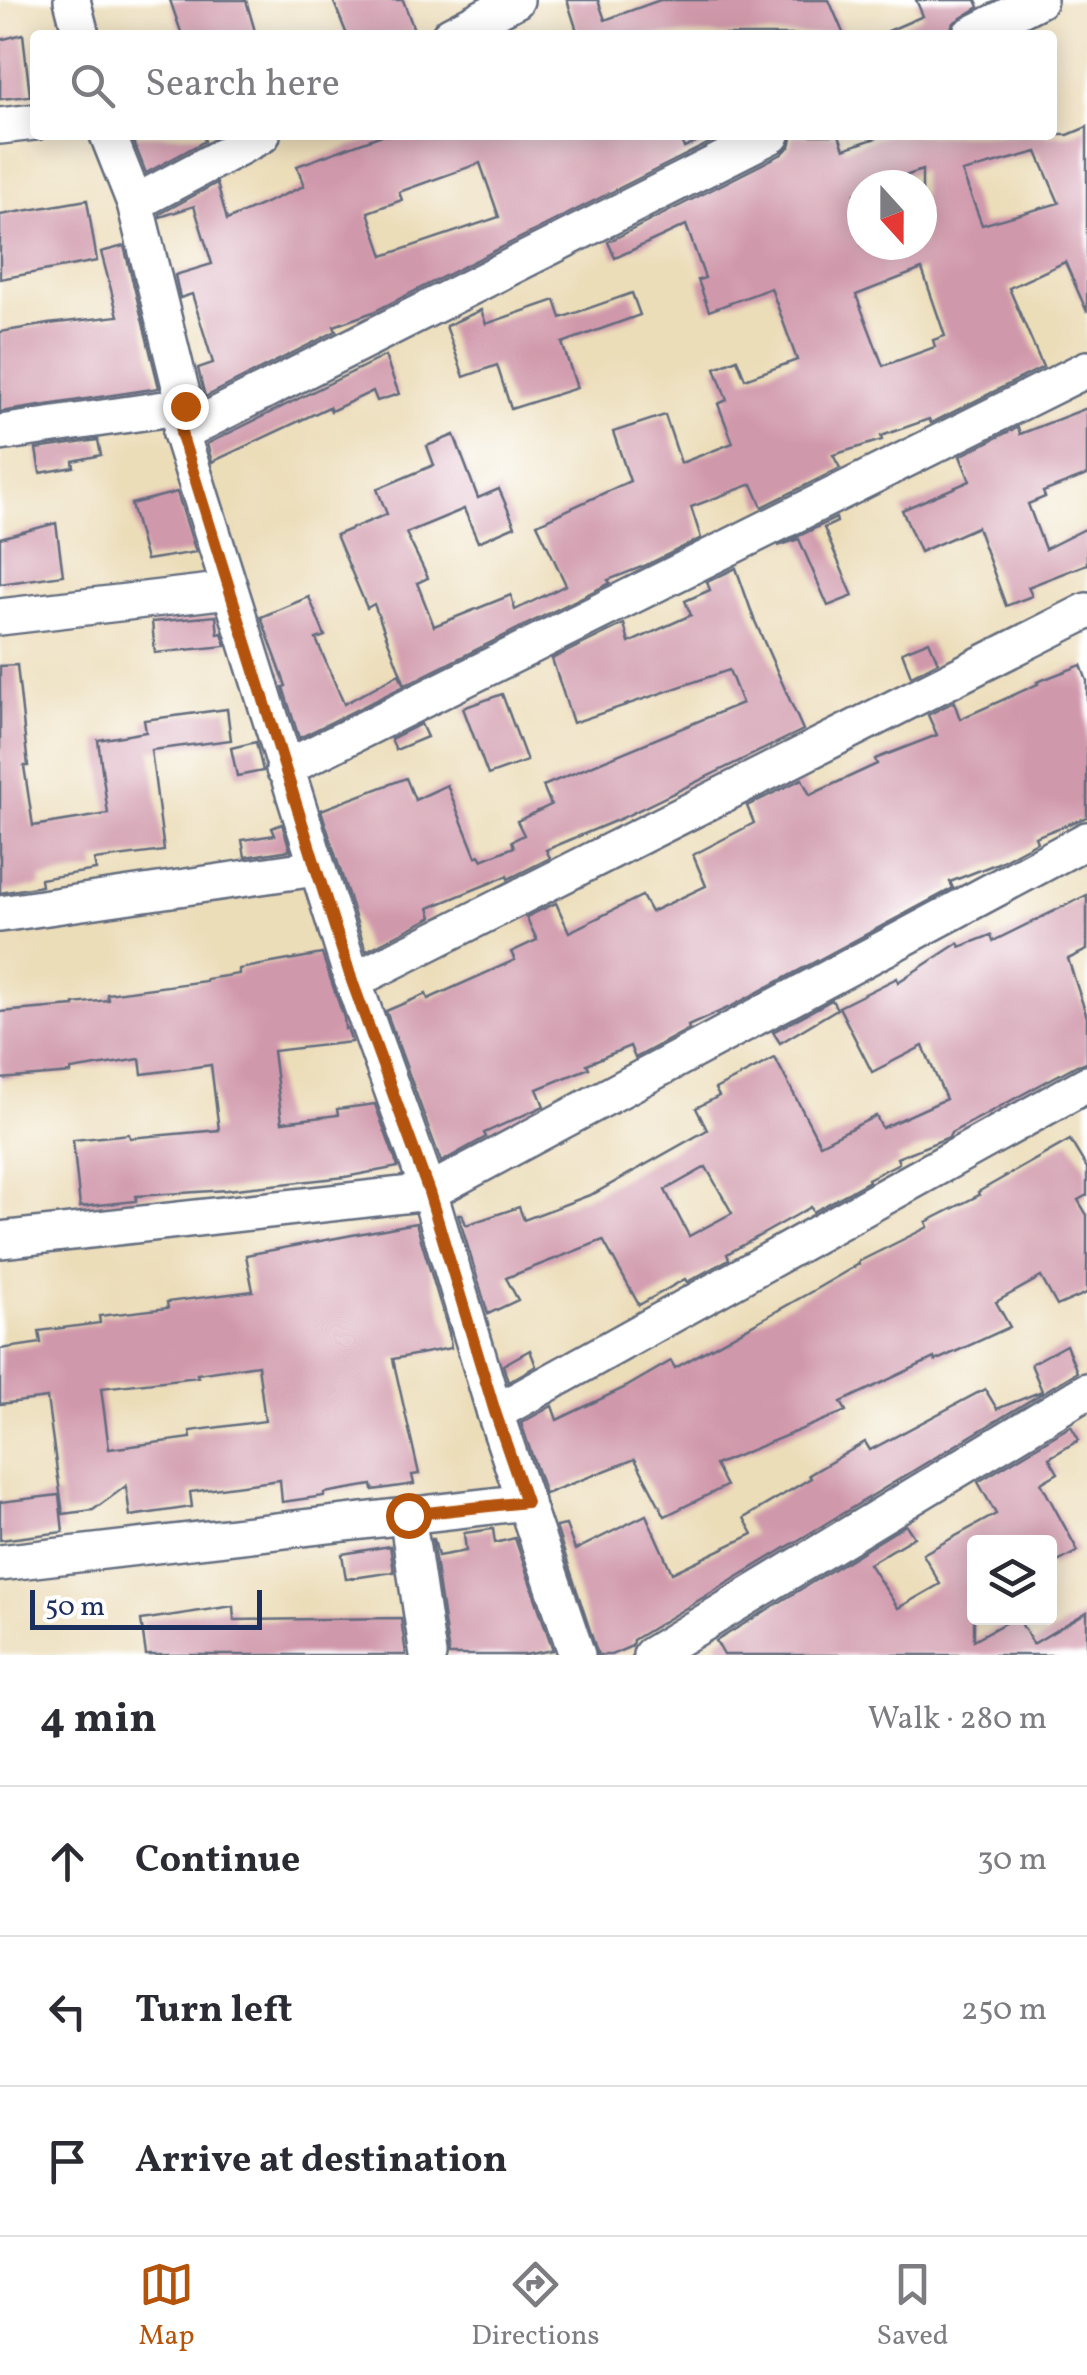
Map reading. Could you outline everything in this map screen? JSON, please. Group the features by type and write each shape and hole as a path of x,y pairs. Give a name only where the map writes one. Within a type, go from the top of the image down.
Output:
{"street":[{"path":"72,0 80,30"},
{"path":"459,30 516,0"},
{"path":"980,30 1040,0"},
{"path":"0,126 30,123"},
{"path":"110,140 135,202 183,420 229,590 284,769 352,981 429,1192 495,1412 577,1655"},
{"path":"135,202 253,140"},
{"path":"0,432 183,420 762,140"},
{"path":"284,769 1087,369"},
{"path":"0,617 229,590"},
{"path":"352,981 1087,612"},
{"path":"0,1240 429,1192 1087,840"},
{"path":"0,914 316,868"},
{"path":"495,1412 1087,1084"},
{"path":"652,1655 1087,1390"},
{"path":"0,1562 526,1502"},
{"path":"408,1515 428,1655"}],"building":[{"path":"170,0 246,0 255,30 180,30"},
{"path":"333,0 403,0 414,30 345,30"},
{"path":"567,0 598,0 605,20 660,0 829,0 842,30 577,30"},
{"path":"916,0 976,0 979,7 953,23 951,30 891,30 923,16"},
{"path":"23,34 30,96 0,99 0,40"},
{"path":"1087,127 1087,312 1065,262 1009,288 1043,367 931,423 929,419 881,436 882,440 833,455 840,468 762,507 752,484 691,507 701,538 608,580 610,583 405,685 374,604 367,608 336,535 387,514 377,489 434,465 427,446 454,435 478,498 499,489 515,526 478,542 464,509 406,533 428,578 417,583 434,626 511,595 515,610 566,585 537,524 630,481 613,432 665,415 681,463 733,443 718,404 727,400 715,368 737,359 745,379 797,360 771,288 709,311 698,280 705,278 686,225 615,258 608,242 782,154 792,140 841,140 844,149 870,140 1057,140 1057,135","holes":["1037,152 1059,203 982,225 962,172","922,269 945,336 933,340 935,347 883,366 856,295"]},
{"path":"133,140 205,140 205,141 146,173"},
{"path":"368,140 681,140 684,148 702,140 715,140 373,312 334,326 336,331 205,397 198,368 213,363 192,294 180,298 175,275 212,264 194,206 160,214 217,183 227,220 304,186 297,166","holes":["480,163 499,217 383,256 368,212 402,200 399,192"]},
{"path":"87,200 97,261 0,279 0,215"},
{"path":"124,246 159,388 0,412 0,332 118,316 101,252"},
{"path":"632,293 640,315 562,343 577,388 511,409 497,365 464,377 446,326 481,310 486,324 555,300 561,318"},
{"path":"385,356 399,394 377,401 373,391 331,411 329,407 212,462 207,444"},
{"path":"1087,408 1087,475 1043,492 1045,497 1028,504 1045,549 1087,528 1087,564 1028,587 1032,596 1006,606 977,527 920,552 902,510 970,481 960,456 1018,427 1020,434"},
{"path":"98,440 101,455 73,461 74,467 40,473 36,449"},
{"path":"177,492 196,552 146,560 131,504"},
{"path":"836,518 837,522 824,528 853,596 828,606 799,539 778,546"},
{"path":"56,523 63,575 0,584 0,538"},
{"path":"736,568 803,730 622,818 546,850 550,858 508,879 507,876 429,908 432,917 366,951 321,810 406,778 415,800 447,785 476,857 479,855 482,860 514,847 512,841 524,835 517,821 551,805 543,786 742,703 729,670 573,723 552,659 624,624 629,643 691,615 685,601 710,590 707,582"},
{"path":"309,597 325,636 316,639 344,704 399,674 404,686 299,738 283,687 286,686 261,617"},
{"path":"216,616 218,634 222,633 226,646 155,653 152,622"},
{"path":"929,641 938,662 911,676 902,652"},
{"path":"17,665 28,766 24,766 33,826 108,814 98,740 146,732 144,720 227,709 231,740 151,750 164,851 94,860 96,870 40,879 41,886 0,893 0,666"},
{"path":"1081,665 1087,681 1087,817 1035,837 1037,842 998,863 950,882 953,888 688,1026 689,1029 635,1058 630,1046 537,1089 544,1106 484,1133 486,1137 441,1162 386,1011 426,994 428,999 515,960 511,952 537,940 526,917 556,903 569,932 642,896 651,912 706,886 693,855 754,823 747,806 802,779 810,795 877,764 875,759 937,735 928,715 954,702 960,719"},
{"path":"502,694 527,761 488,775 463,708"},
{"path":"421,724 427,737 396,750 391,739"},
{"path":"256,742 263,771 237,776 231,748"},
{"path":"282,824 290,850 245,857 242,840 275,835 272,828"},
{"path":"1087,895 1087,950 1068,959 1087,1017 1087,1063 949,1137 897,1158 899,1163 869,1181 813,1212 811,1207 727,1254 729,1259 639,1305 603,1240 506,1278 518,1300 488,1314 458,1214 462,1214 466,1225 519,1207 524,1220 595,1193 707,1130 696,1108 719,1096 715,1089 775,1058 820,1144 876,1116 882,1128 946,1099 923,1046 872,1072 839,1007 897,978 898,982 958,943 960,947 991,935 993,941","holes":["706,1167 732,1213 689,1236 665,1190"]},
{"path":"322,954 352,1042 273,1051 282,1122 338,1115 337,1109 375,1104 398,1167 345,1177 136,1196 136,1201 80,1207 73,1140 219,1130 211,1065 142,1074 140,1059 71,1073 0,1079 0,1012 108,1000 107,994 206,981 239,974 239,969"},
{"path":"832,1000 837,1009 780,1043 773,1032"},
{"path":"1070,1140 1087,1168 1087,1195 1078,1200 1087,1215 1087,1293 1057,1306 1041,1277 996,1302 1010,1327 841,1402 846,1411 715,1465 726,1486 665,1516 635,1459 545,1494 521,1423 552,1406 557,1420 671,1361 675,1368 858,1262 928,1227 926,1222"},
{"path":"416,1223 451,1348 393,1359 419,1474 412,1475 414,1484 373,1490 372,1485 282,1502 280,1480 190,1492 192,1507 130,1516 126,1486 93,1510 63,1514 47,1398 0,1404 0,1349 41,1343 39,1331 100,1323 99,1316 168,1308 167,1302 253,1291 246,1255","holes":["258,1365 265,1421 190,1431 191,1438 109,1449 101,1388 198,1377 197,1374"]},
{"path":"1066,1345 1077,1372 633,1640 632,1646 611,1655 598,1655 556,1527 566,1525 575,1550 646,1515 672,1573 753,1534 744,1518 865,1442 870,1450 985,1389 997,1409 1042,1391 1031,1364"},
{"path":"530,1350 536,1366 508,1382 503,1365"},
{"path":"1071,1426 1079,1440 1049,1458 1058,1473 1041,1483 1078,1551 1057,1562 1057,1535 967,1535 967,1625 974,1625 974,1640 1001,1625 1022,1625 1033,1644 1087,1612 1087,1655 724,1655 716,1641 906,1525 914,1537 869,1564 898,1608 940,1584 923,1554 996,1514 978,1482"},
{"path":"59,1495 63,1532 0,1540 0,1502"},
{"path":"493,1529 495,1543 515,1538 553,1650 524,1655 449,1655 432,1539 438,1556 466,1551 464,1533"},
{"path":"390,1546 394,1572 346,1579 342,1554"},
{"path":"233,1606 234,1620 401,1618 406,1655 146,1655 141,1620"}],"route":[{"path":"185,406 181,433 284,769 352,981 429,1192 526,1502 408,1515"}]}
